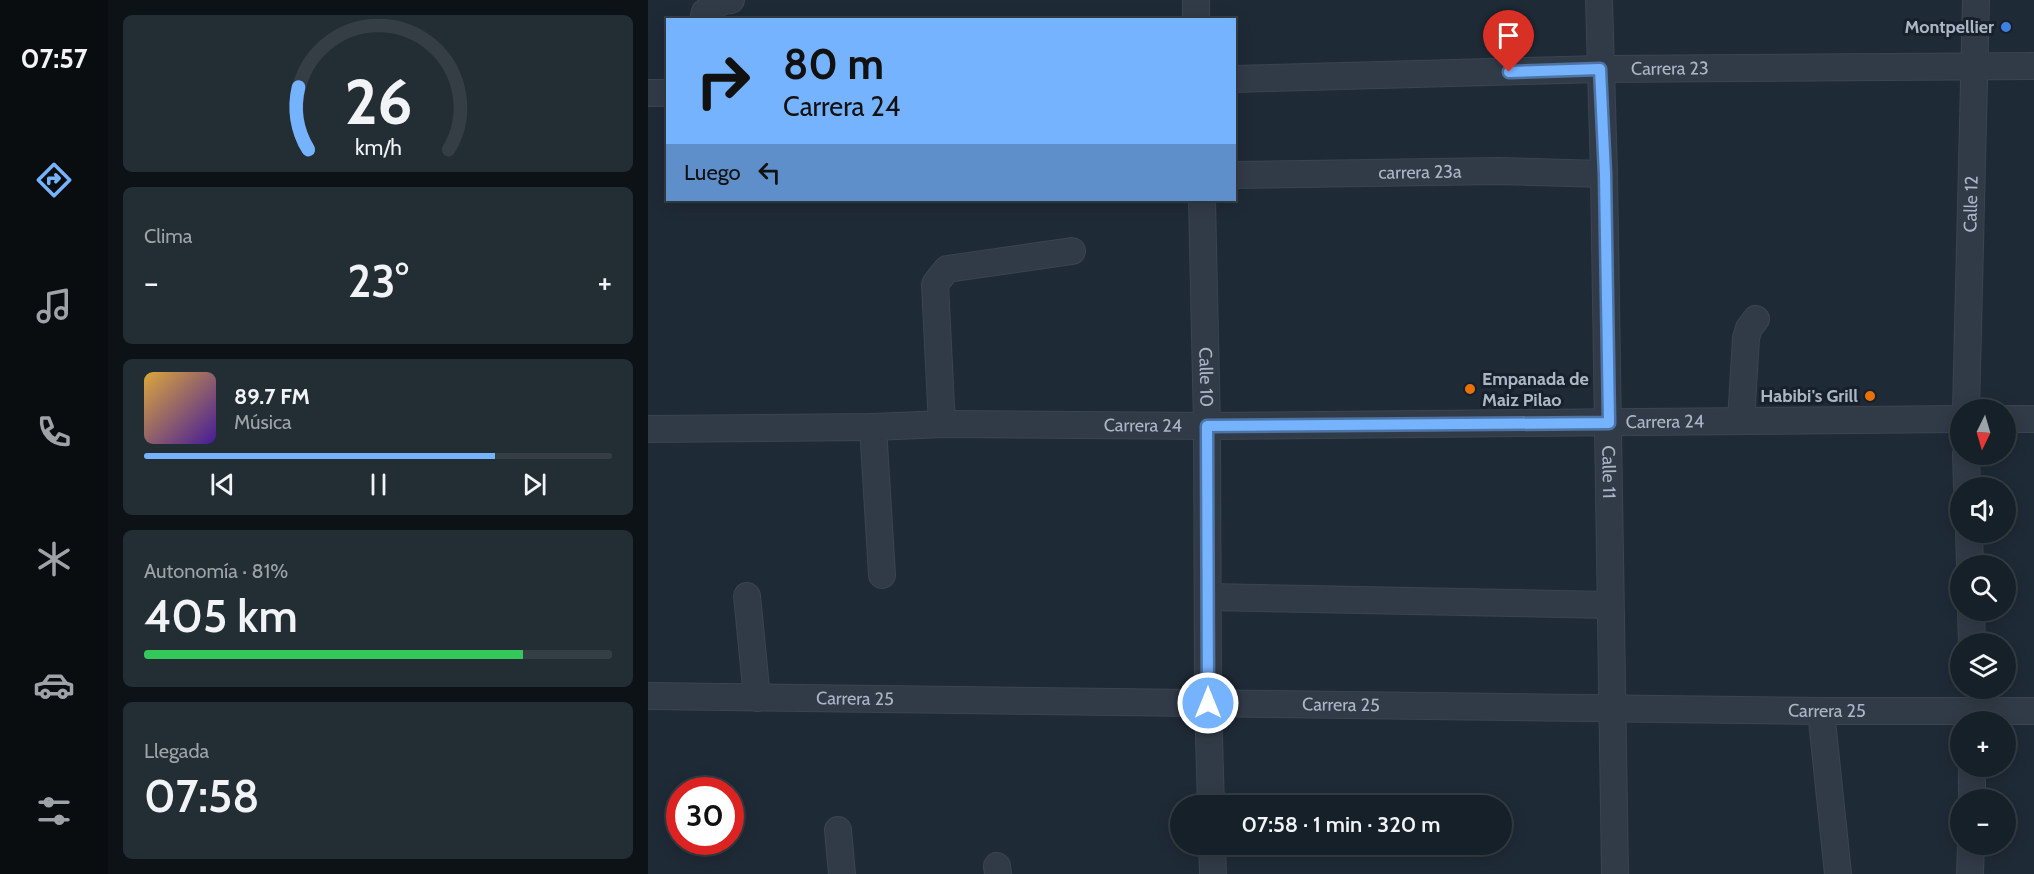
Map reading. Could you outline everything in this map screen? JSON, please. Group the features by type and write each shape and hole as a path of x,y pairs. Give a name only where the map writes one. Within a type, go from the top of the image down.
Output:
{"street":[{"path":"704,18 705,12 722,1 731,0"},
{"path":"1196,0 1196,18"},
{"name":"Calle 11","path":"1599,0 1605,174 1614,874"},
{"name":"Calle 12","path":"1966,399 1976,0"},
{"name":"Carrera 23","path":"1236,79 1600,69 2034,66"},
{"path":"648,93 666,93"},
{"name":"carrera 23a","path":"1236,175 1499,171 1605,174"},
{"name":"Calle 10","path":"1202,201 1211,795"},
{"path":"943,424 940,406 935,284 947,269 1072,251"},
{"path":"1741,421 1746,338 1749,328 1756,319"},
{"name":"Carrera 24","path":"648,429 873,427 943,424 1207,426 1950,419"},
{"path":"2016,419 2034,419"},
{"path":"873,427 882,575"},
{"path":"747,596 757,698"},
{"path":"1208,597 1610,605"},
{"name":"Carrera 25","path":"648,696 1821,711 1973,707 2034,711"},
{"path":"1821,711 1838,874"},
{"path":"838,830 842,874"},
{"path":"1212,855 1213,874"},
{"path":"1970,874 1971,855"}],"place":[{"name":"Montpellier","path":"2006,27"},
{"name":"Empanada de Maiz Pilao","path":"1470,389"},
{"name":"Habibi's Grill","path":"1870,396"}],"route":[{"path":"1208,703 1207,426 1609,423 1605,174 1600,69 1509,72"}]}
